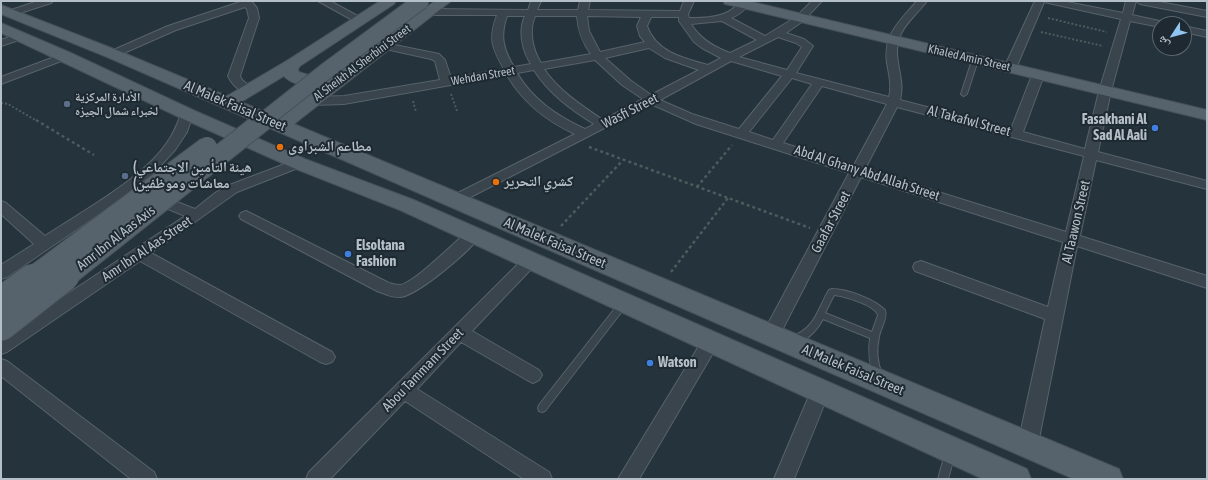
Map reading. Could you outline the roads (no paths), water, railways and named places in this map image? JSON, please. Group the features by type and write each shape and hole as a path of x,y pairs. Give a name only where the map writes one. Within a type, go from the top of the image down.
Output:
{"main road":[{"path":"227,103 294,63 389,1"},
{"name":"Amr Ibn Al Aas Axis","path":"1,300 319,62 404,1"},
{"name":"Al Sheikh Al Sherbini Street","path":"281,126 347,73 385,46 425,7 444,1"},
{"name":"Khaled Amin Street","path":"737,3 1207,116"},
{"name":"Amr Ibn Al Aas Axis","path":"1,328 325,72 425,7"},
{"name":"Al Malek Faisal Street","path":"7,26 113,54 1108,479"},
{"name":"Al Malek Faisal Street","path":"7,26 65,56 187,114 298,163 408,204 1015,479"},
{"path":"294,63 290,69 292,75 304,81 323,81 336,78 347,73"},
{"path":"408,204 420,202 428,191 426,188"},
{"path":"439,219 438,215 441,207 456,200"}],"street":[{"path":"7,26 48,1"},
{"path":"323,1 360,20"},
{"path":"504,1 498,12 497,40 501,54 510,72 525,94 536,106 567,126 585,134"},
{"path":"536,1 527,23 528,44 537,67 548,82 560,93 603,125"},
{"path":"684,18 689,1"},
{"name":"Wasfi Street","path":"456,200 603,125 764,40 802,18 817,1"},
{"path":"893,40 922,1"},
{"path":"1010,68 1040,1"},
{"path":"1048,1 1152,22"},
{"name":"Al Taawon Street","path":"1028,444 1054,316 1105,91 1131,1"},
{"path":"1140,1 1188,6 1207,14"},
{"path":"113,54 172,28 246,2 252,8 254,18 234,76 236,81 241,86 249,90"},
{"path":"425,7 530,13 583,7 684,18 723,17 741,9 737,3"},
{"name":"Abd Al Ghany Abd Allah Street","path":"583,7 582,25 586,38 597,56 621,78 651,100 682,114 1207,282"},
{"path":"647,14 642,26 646,38 652,44 674,57 709,69"},
{"path":"723,17 740,28 764,40"},
{"name":"Al Takafwl Street","path":"684,18 692,35 700,42 710,49 730,58 789,75 1016,133 1207,185"},
{"path":"1192,31 1207,34"},
{"path":"742,133 789,75 808,46 800,41 776,33"},
{"name":"Gaafar Street","path":"778,338 825,233 894,101 897,91 893,68 893,40"},
{"name":"Wehdan Street","path":"314,101 360,98 597,56 652,44"},
{"path":"385,46 435,56 440,60 447,83"},
{"path":"1,81 65,56"},
{"path":"1016,133 1038,75"},
{"path":"776,144 819,82"},
{"path":"1,273 128,187 148,171 164,156 176,141 183,127 187,114"},
{"name":"Amr Ibn Al Aas Street","path":"1,347 197,215 211,202 226,192 242,184 298,163"},
{"path":"128,187 197,215"},
{"path":"1,206 44,244"},
{"path":"246,216 383,287 396,291 408,288 418,283 474,234"},
{"path":"140,254 326,358"},
{"name":"Abou Tammam Street","path":"320,478 531,260"},
{"path":"921,267 1054,316"},
{"path":"460,333 533,375"},
{"path":"628,479 711,341"},
{"path":"1,366 147,479"},
{"path":"404,390 542,479"},
{"path":"784,479 821,390"}],"lane":[{"path":"964,94 975,60"},
{"path":"778,338 798,338 809,333 816,325 830,295 835,292 839,292 877,307 882,312 882,315 874,336 872,347 873,358 881,382"},
{"path":"542,408 625,302"},
{"path":"821,314 874,336"},
{"path":"942,479 951,450"}],"place":[{"name":"الأدارة المركزية لخبراء شمال الجيزه","path":"67,104"},
{"name":"Fasakhani Al Sad Al Aali","path":"1155,128"},
{"name":"مطاعم الشبراوى","path":"280,147"},
{"name":"(هيئة التأمين الاجتماعي (معاشات وموظفين","path":"125,176"},
{"name":"كشري التحرير","path":"496,182"},
{"name":"Elsoltana Fashion","path":"348,254"},
{"name":"Watson","path":"650,363"}]}
